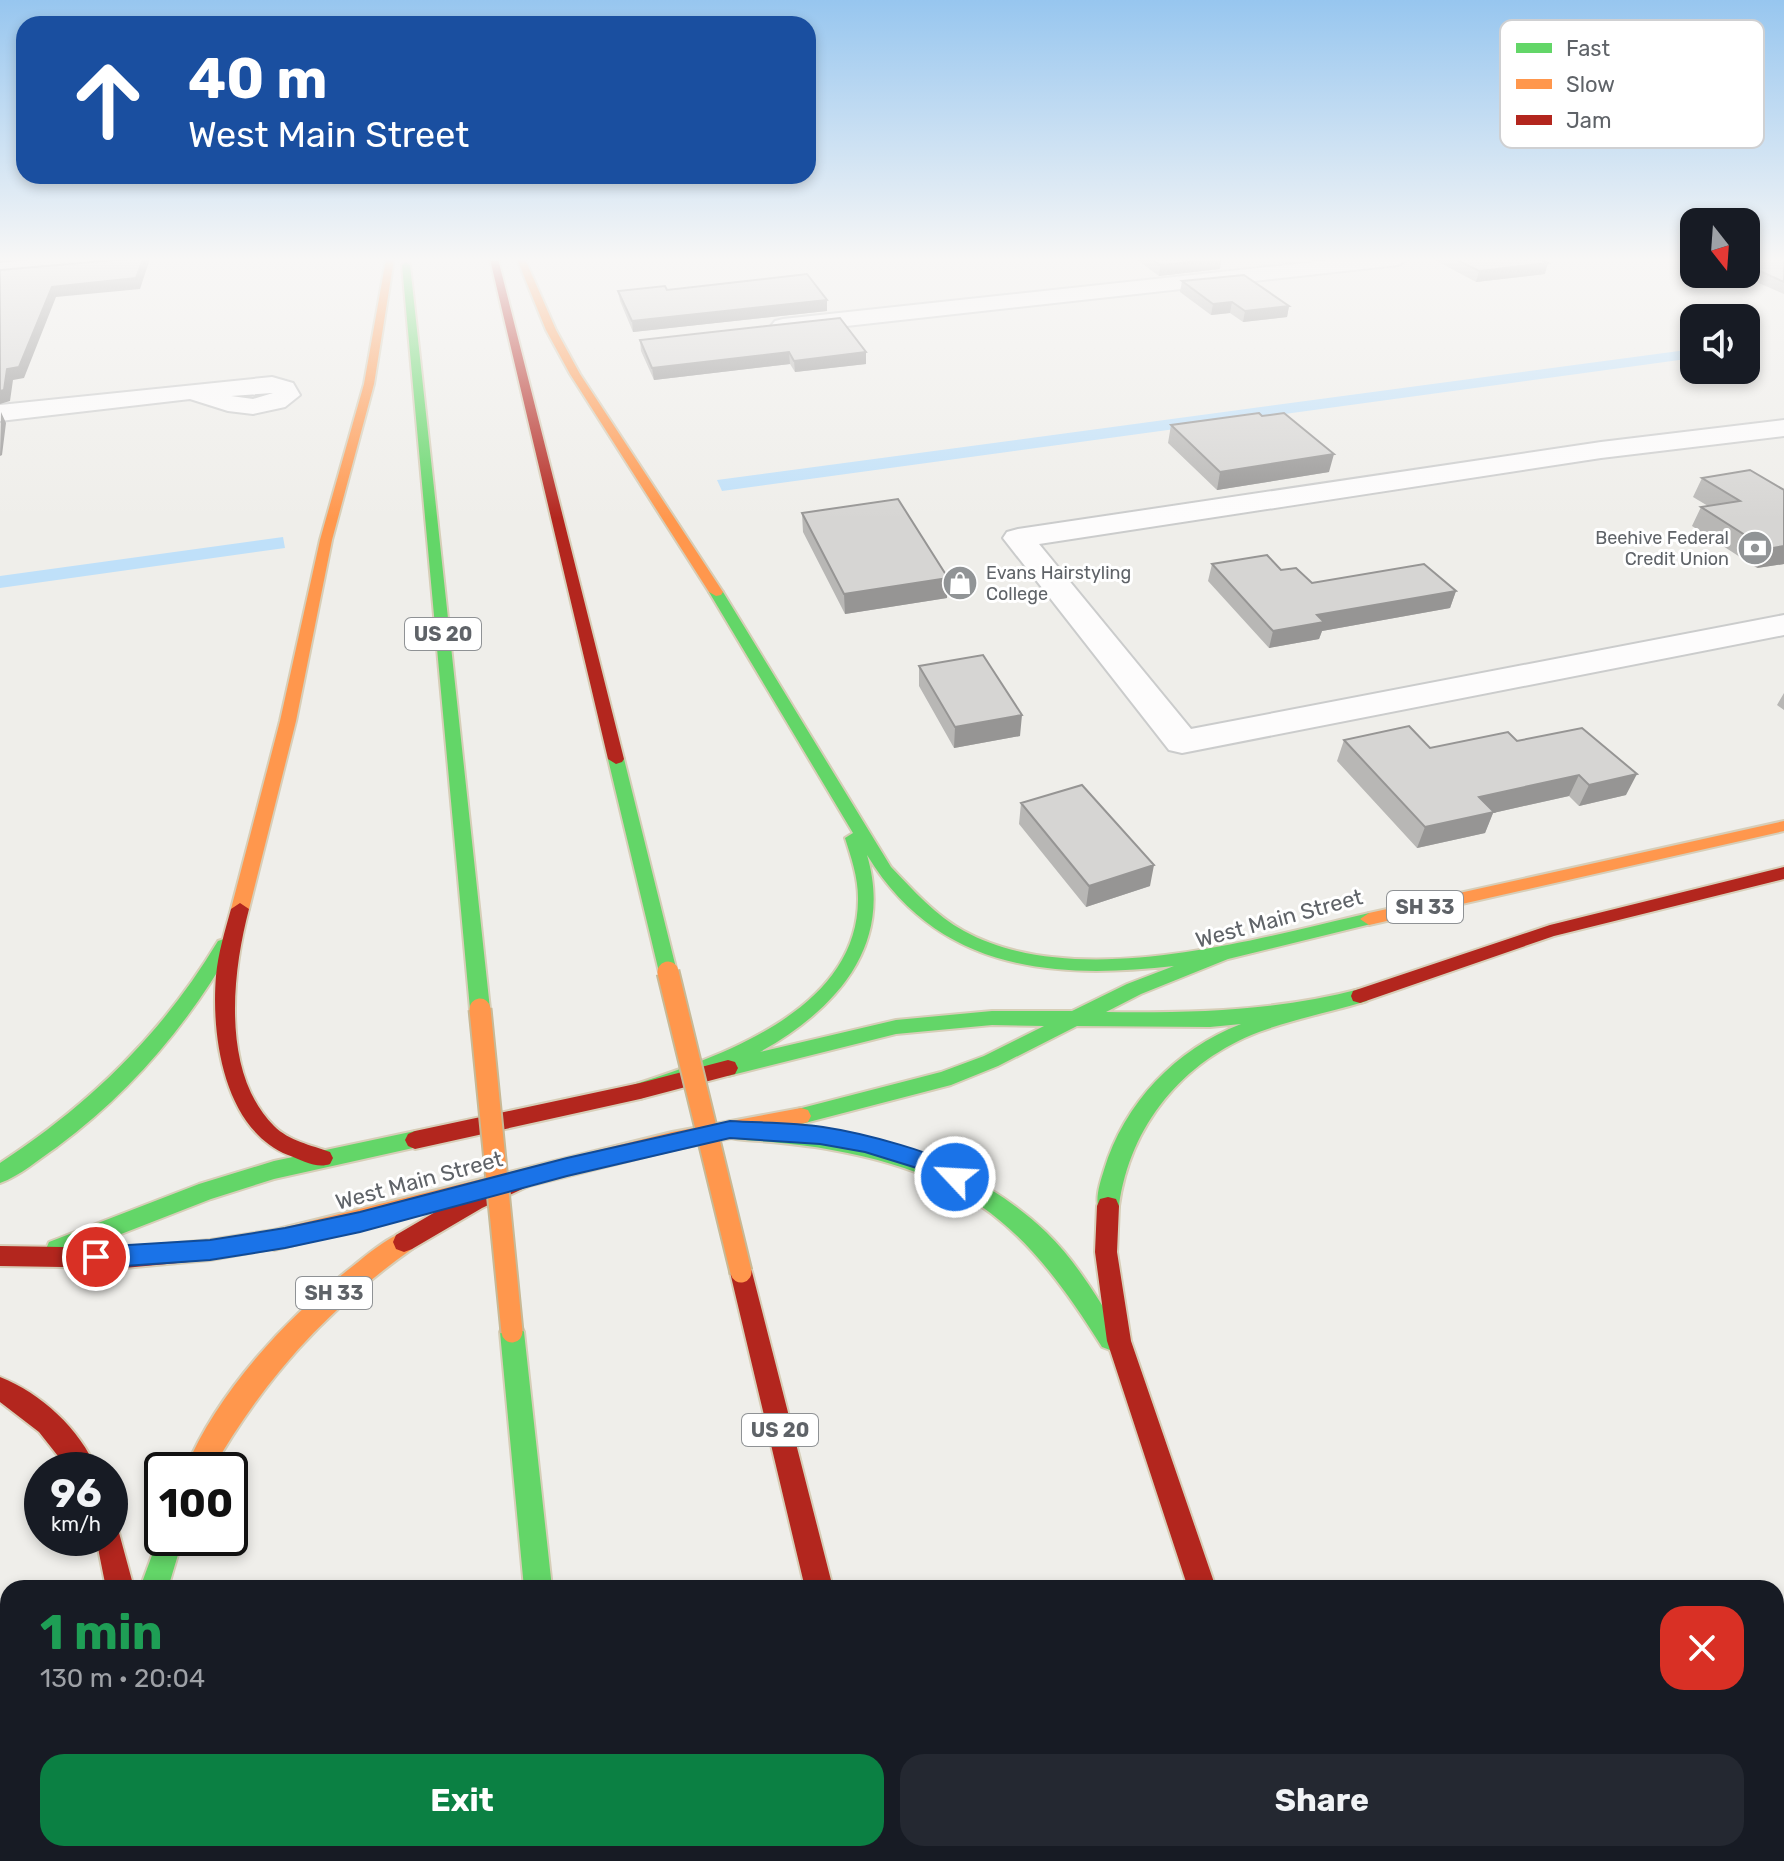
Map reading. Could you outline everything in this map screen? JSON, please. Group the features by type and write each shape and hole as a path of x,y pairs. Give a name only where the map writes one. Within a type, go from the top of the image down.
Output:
{"main road":[{"path":"322,1158 300,1152 265,1130 254,1116 238,1078 229,1039 225,998 228,958 288,721 326,540 369,384 375,346"},
{"name":"US 20","path":"415,346 537,1580"},
{"name":"US 20","path":"515,346 817,1580"},
{"path":"559,346 736,624 829,783 899,889 939,924 964,939 1026,960 1095,967 1224,953"},
{"path":"640,1091 720,1065 755,1047 811,1007 849,965 864,927 866,890 854,841 829,783"},
{"name":"West Main Street","path":"0,1256 124,1258 210,1250 285,1238 730,1130 833,1110 930,1084 991,1061 1174,971 1224,953 1283,937 1784,826"},
{"name":"West Main Street","path":"0,1274 207,1191 322,1158 512,1121 896,1027 992,1018 1210,1020 1318,1007 1371,993 1564,927 1784,873"},
{"path":"0,1174 44,1146 134,1068 199,991 237,919"},
{"path":"1199,1580 1125,1365 1112,1311 1107,1271 1109,1210 1115,1175 1139,1113 1160,1085 1186,1060 1215,1041 1269,1018 1318,1007"},
{"path":"730,1130 820,1135 865,1143 926,1162 955,1177 998,1206 1038,1241 1092,1309 1125,1365"},
{"name":"SH 33","path":"207,1452 230,1408 270,1356 361,1269 428,1224 483,1195 525,1178"},
{"path":"0,1389 49,1419 75,1452"},
{"path":"113,1556 118,1580"},
{"path":"157,1580 164,1556"}],"street":[{"path":"0,413 193,391"},
{"path":"1784,428 1601,450 1018,538 1182,742 1784,625"}],"water":[{"path":"1680,351 1680,360 722,491 717,480"},
{"path":"283,537 285,548 0,588 0,576"}],"building":[{"path":"0,346 28,346 19,367 7,369 4,390 0,391"},
{"path":"643,346 861,346 866,352 794,361 789,352 652,368"},
{"path":"1259,413 1262,416 1284,413 1334,454 1220,472 1171,425"},
{"path":"1750,470 1784,490 1784,546 1767,549 1701,507 1740,501 1702,478"},
{"path":"898,499 948,578 844,594 802,513"},
{"path":"1267,555 1281,570 1296,568 1312,583 1424,564 1456,591 1317,615 1324,622 1273,631 1212,564"},
{"path":"983,655 1022,715 955,727 919,666"},
{"path":"1409,726 1430,748 1508,732 1517,741 1582,728 1637,774 1589,785 1579,775 1479,797 1494,812 1425,827 1344,740"},
{"path":"1082,785 1154,865 1089,886 1021,803"}],"traffic: fast":[{"path":"414,346 480,1009"},
{"path":"716,592 885,871 947,929 989,950 1055,964 1123,964 1224,953"},
{"path":"616,759 668,972"},
{"path":"640,1091 712,1066 782,1031 812,1008 838,980 856,948 867,901 853,838"},
{"path":"801,1116 944,1079 991,1061 1134,989 1224,953 1369,919"},
{"path":"0,1174 67,1128 127,1075 180,1014 224,946"},
{"path":"728,1068 896,1027 992,1018 1210,1020 1318,1007 1360,996"},
{"path":"1108,1206 1111,1181 1128,1135 1141,1113 1174,1075 1213,1045 1238,1032 1318,1007"},
{"path":"730,1130 856,1145 935,1170 972,1188 1007,1211 1039,1240 1068,1275 1110,1339"},
{"path":"57,1249 207,1191 274,1170 415,1140"},
{"path":"512,1332 537,1580"},
{"path":"157,1580 164,1556"}],"traffic: slow":[{"path":"240,909 288,721 326,540 369,384 375,346"},
{"path":"560,346 716,592"},
{"path":"1369,919 1784,826"},
{"path":"668,972 741,1272"},
{"path":"480,1009 512,1332"},
{"path":"274,1240 672,1141 801,1116"},
{"path":"208,1452 239,1402 286,1342 340,1289 404,1242"}],"traffic: jam":[{"path":"515,346 616,759"},
{"path":"1360,996 1550,931 1784,873"},
{"path":"240,909 229,950 225,1000 226,1024 236,1074 254,1116 267,1132 286,1145 322,1158"},
{"path":"415,1140 640,1091 728,1068"},
{"path":"404,1242 474,1201 525,1178"},
{"path":"1108,1206 1106,1252 1119,1341 1199,1580"},
{"path":"0,1256 124,1258 274,1240"},
{"path":"741,1272 817,1580"},
{"path":"0,1389 48,1423 72,1452"},
{"path":"113,1556 118,1580"}],"place":[{"name":"Beehive Federal Credit Union","path":"1755,548"},
{"name":"Evans Hairstyling College","path":"960,583"}],"route":[{"path":"96,1257 124,1258 210,1250 285,1238 360,1222 672,1141 730,1130 820,1135 865,1143 926,1162 955,1177"}]}
